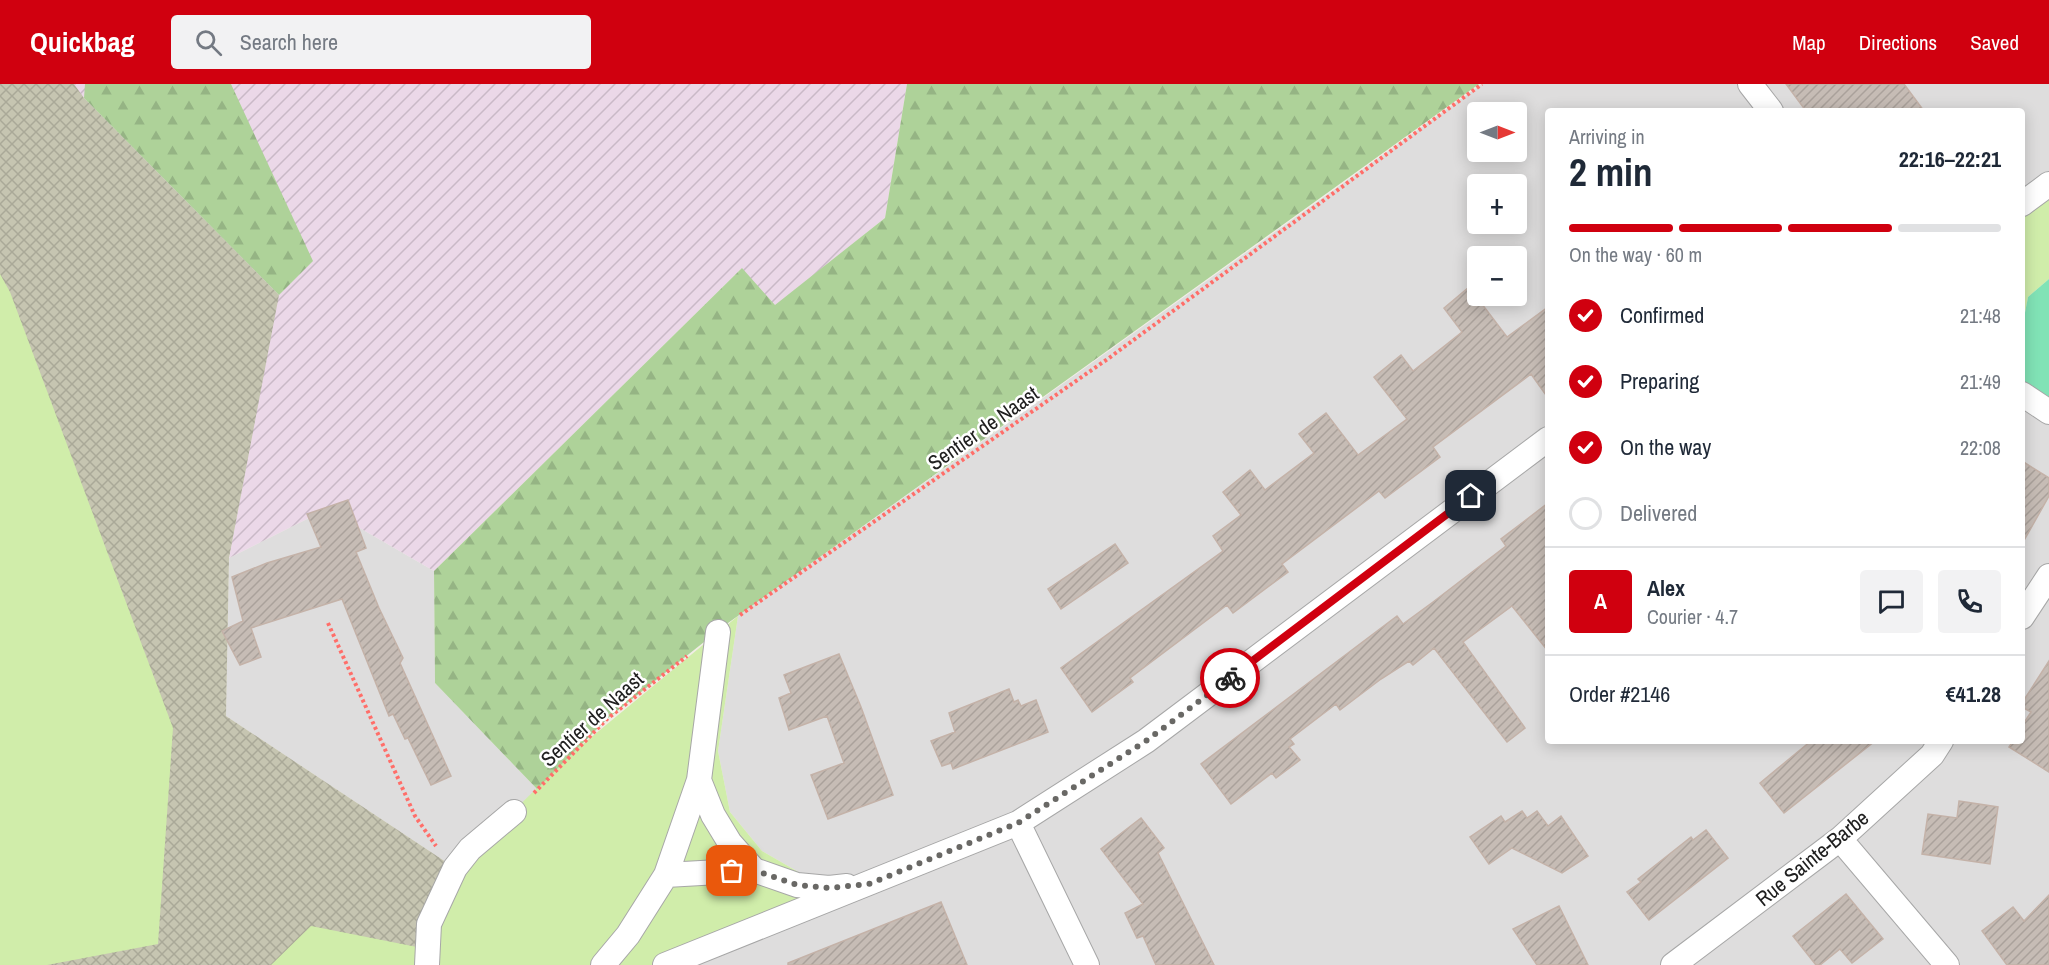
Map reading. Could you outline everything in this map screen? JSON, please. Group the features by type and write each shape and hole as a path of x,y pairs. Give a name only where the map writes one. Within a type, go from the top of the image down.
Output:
{"street":[{"path":"1750,84 1769,108"},
{"path":"2025,202 2049,184"},
{"path":"2025,396 2049,412"},
{"path":"665,965 1018,823 1146,741 1545,441"},
{"path":"2025,612 2049,576"},
{"path":"603,965 628,935 666,875 699,780 718,632"},
{"name":"Rue Sainte-Barbe","path":"1673,965 1840,839 1932,755 1939,744"},
{"path":"699,780 713,815 730,843 754,870"},
{"path":"427,965 429,924 455,868 470,849 514,812"},
{"path":"1018,823 1087,965"},
{"path":"1840,839 1947,965"},
{"path":"666,875 754,870 797,885 829,888 869,884"}],"path":[{"name":"Sentier de Naast","path":"514,812 607,719 718,632 1109,358 1482,84"},
{"path":"328,624 415,816 455,868"}],"shaded area":[{"path":"0,84 74,84 84,98 279,295 229,558 226,716 455,868 415,965 0,965"},
{"path":"74,84 907,84 885,218 775,306 741,269 434,571 327,509 229,558 278,295 84,98"},
{"path":"1482,84 2049,84 2049,184 2025,202 2025,108 1545,108 1545,744 2025,744 2025,396 2049,412 2049,965 698,965 847,900 762,851 730,812 718,751 738,616"},
{"path":"327,509 434,571 435,683 537,789 455,868 226,716 229,558"}],"green space":[{"path":"85,84 231,84 313,261 279,295 84,98"},
{"path":"907,84 1479,84 728,623 607,719 537,789 435,683 434,571 742,268 775,305 885,218"},
{"path":"2049,184 2049,279 2028,297 2025,312 2025,202"},
{"path":"0,274 10,292 173,728 158,944 47,965 0,965"},
{"path":"2049,279 2049,412 2025,396 2025,312 2028,297"},
{"path":"738,616 718,751 730,812 762,851 847,900 698,965 271,965 311,926 417,947 455,868 577,749"}],"building":[{"path":"1786,84 1904,84 1922,108 1804,108"},
{"path":"1467,289 1467,306 1483,306 1507,337 1545,309 1545,394 1531,374 1433,447 1440,457 1385,498 1379,491 1282,564 1288,572 1233,613 1227,605 1130,678 1133,682 1092,712 1061,668 1223,551 1213,536 1241,515 1223,492 1250,470 1265,490 1314,453 1299,434 1326,413 1358,455 1407,419 1374,377 1401,355 1413,371 1462,332 1444,308"},
{"path":"2025,463 2049,478 2049,496 2025,539"},
{"path":"348,500 366,548 356,552 403,658 400,663 451,776 431,785 408,738 405,739 393,714 389,716 342,599 251,628 261,657 240,665 222,631 243,621 232,577 267,563 321,547 307,514"},
{"path":"1545,505 1545,647 1512,606 1463,642 1525,728 1507,742 1434,648 1413,665 1409,661 1381,679 1340,710 1336,704 1290,739 1294,744 1289,747 1300,760 1276,778 1272,773 1231,804 1201,764 1397,616 1403,624 1433,602 1506,546 1501,539"},
{"path":"1115,544 1128,563 1061,609 1048,589"},
{"path":"839,654 893,795 828,819 811,775 844,763 827,716 789,730 779,698 791,693 784,675"},
{"path":"2049,661 2049,772 2009,747 2011,744 2025,744 2025,721 2031,712 2025,709 2025,698"},
{"path":"1009,689 1014,702 1018,700 1021,706 1036,700 1048,732 953,769 951,763 942,766 931,741 955,732 949,713"},
{"path":"1807,744 1871,744 1784,813 1760,783"},
{"path":"1959,801 1998,807 1990,864 1922,854 1928,814 1957,818"},
{"path":"1522,811 1527,818 1537,811 1548,826 1561,816 1588,856 1562,873 1512,848 1489,864 1470,837 1501,816 1505,822"},
{"path":"1141,818 1164,848 1158,853 1214,965 1156,965 1143,936 1137,938 1125,913 1143,904 1101,849"},
{"path":"1706,830 1728,858 1649,920 1627,892 1641,882 1638,879 1691,837 1693,840"},
{"path":"1846,894 1883,939 1852,963 1840,949 1820,965 1816,965 1793,936"},
{"path":"2049,895 2049,965 2007,965 1982,931 2013,907 2024,921"},
{"path":"941,902 967,965 788,965 788,963"},
{"path":"1559,906 1588,965 1537,965 1513,929"}],"way so far":[{"path":"732,871 754,870 797,885 829,888 869,884 1018,823 1146,741 1230,678"}],"route":[{"path":"1230,678 1471,496"}]}
